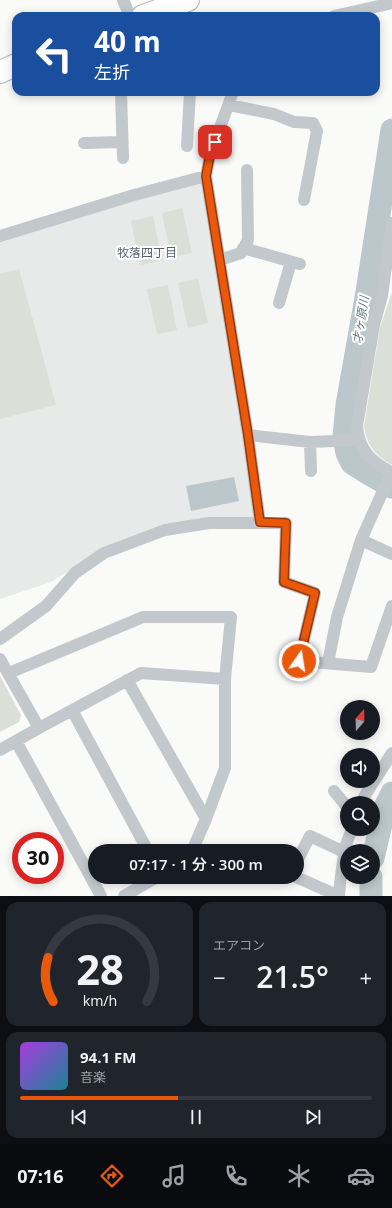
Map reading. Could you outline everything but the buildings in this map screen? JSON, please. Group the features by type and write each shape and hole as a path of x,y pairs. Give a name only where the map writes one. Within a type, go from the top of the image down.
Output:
{"highway":[{"path":"154,12 188,0"},
{"path":"0,72 12,67"}],"street":[{"path":"123,0 128,12"},
{"path":"352,12 392,3"},
{"path":"121,96 123,158"},
{"path":"187,146 190,96"},
{"path":"232,96 210,155 206,176 248,435 260,522"},
{"path":"229,105 274,114 294,122 313,123 317,131 304,200"},
{"path":"84,142 122,142"},
{"path":"220,260 241,252 248,240 247,170"},
{"path":"0,236 134,195 206,176"},
{"path":"328,663 337,617 361,540 392,473 371,460 365,452 357,433 357,419 374,325 382,296 392,223"},
{"path":"243,248 296,263 278,303"},
{"path":"248,435 310,442 359,440"},
{"path":"310,442 311,471"},
{"path":"0,639 46,606 75,573 104,553 165,530 209,523 286,523 284,582 315,593 299,661 371,667 392,606"},
{"path":"361,540 392,554"},
{"path":"9,673 143,617 231,617 225,679 225,768 195,844"},
{"path":"0,658 39,728"},
{"path":"0,750 141,673 225,679"},
{"path":"127,680 206,818"},
{"path":"72,710 144,844"},
{"path":"16,741 101,896"},
{"path":"380,769 392,753"},
{"path":"334,791 340,798"},
{"path":"304,848 310,836 340,850"},
{"path":"304,881 339,896 340,884"},
{"path":"124,896 145,884"}],"shaded area":[{"path":"198,182 202,184 255,516 252,518 208,518 101,551 51,582 0,599 0,241"},
{"path":"182,208 192,253 171,257 162,213"},
{"path":"153,216 162,260 140,265 131,221"},
{"path":"19,269 56,405 0,419 0,274"},
{"path":"198,279 208,323 188,328 178,283"},
{"path":"168,285 177,330 157,334 147,289"},
{"path":"392,292 392,465 376,454 367,439 364,426 380,327"},
{"path":"234,477 239,501 191,511 186,486"},
{"path":"0,676 21,715 19,722 0,732"}],"waterway":[{"name":"才ヶ原川","path":"392,130 367,292 347,405 344,437 347,453 352,463 392,487"},
{"path":"376,844 385,807 392,793"},
{"path":"371,884 371,896"}],"district":[{"name":"牧落四丁目","path":"147,253"}],"route":[{"path":"215,142 210,155 206,176 248,435 260,522 286,523 284,582 315,593 299,661"}]}
